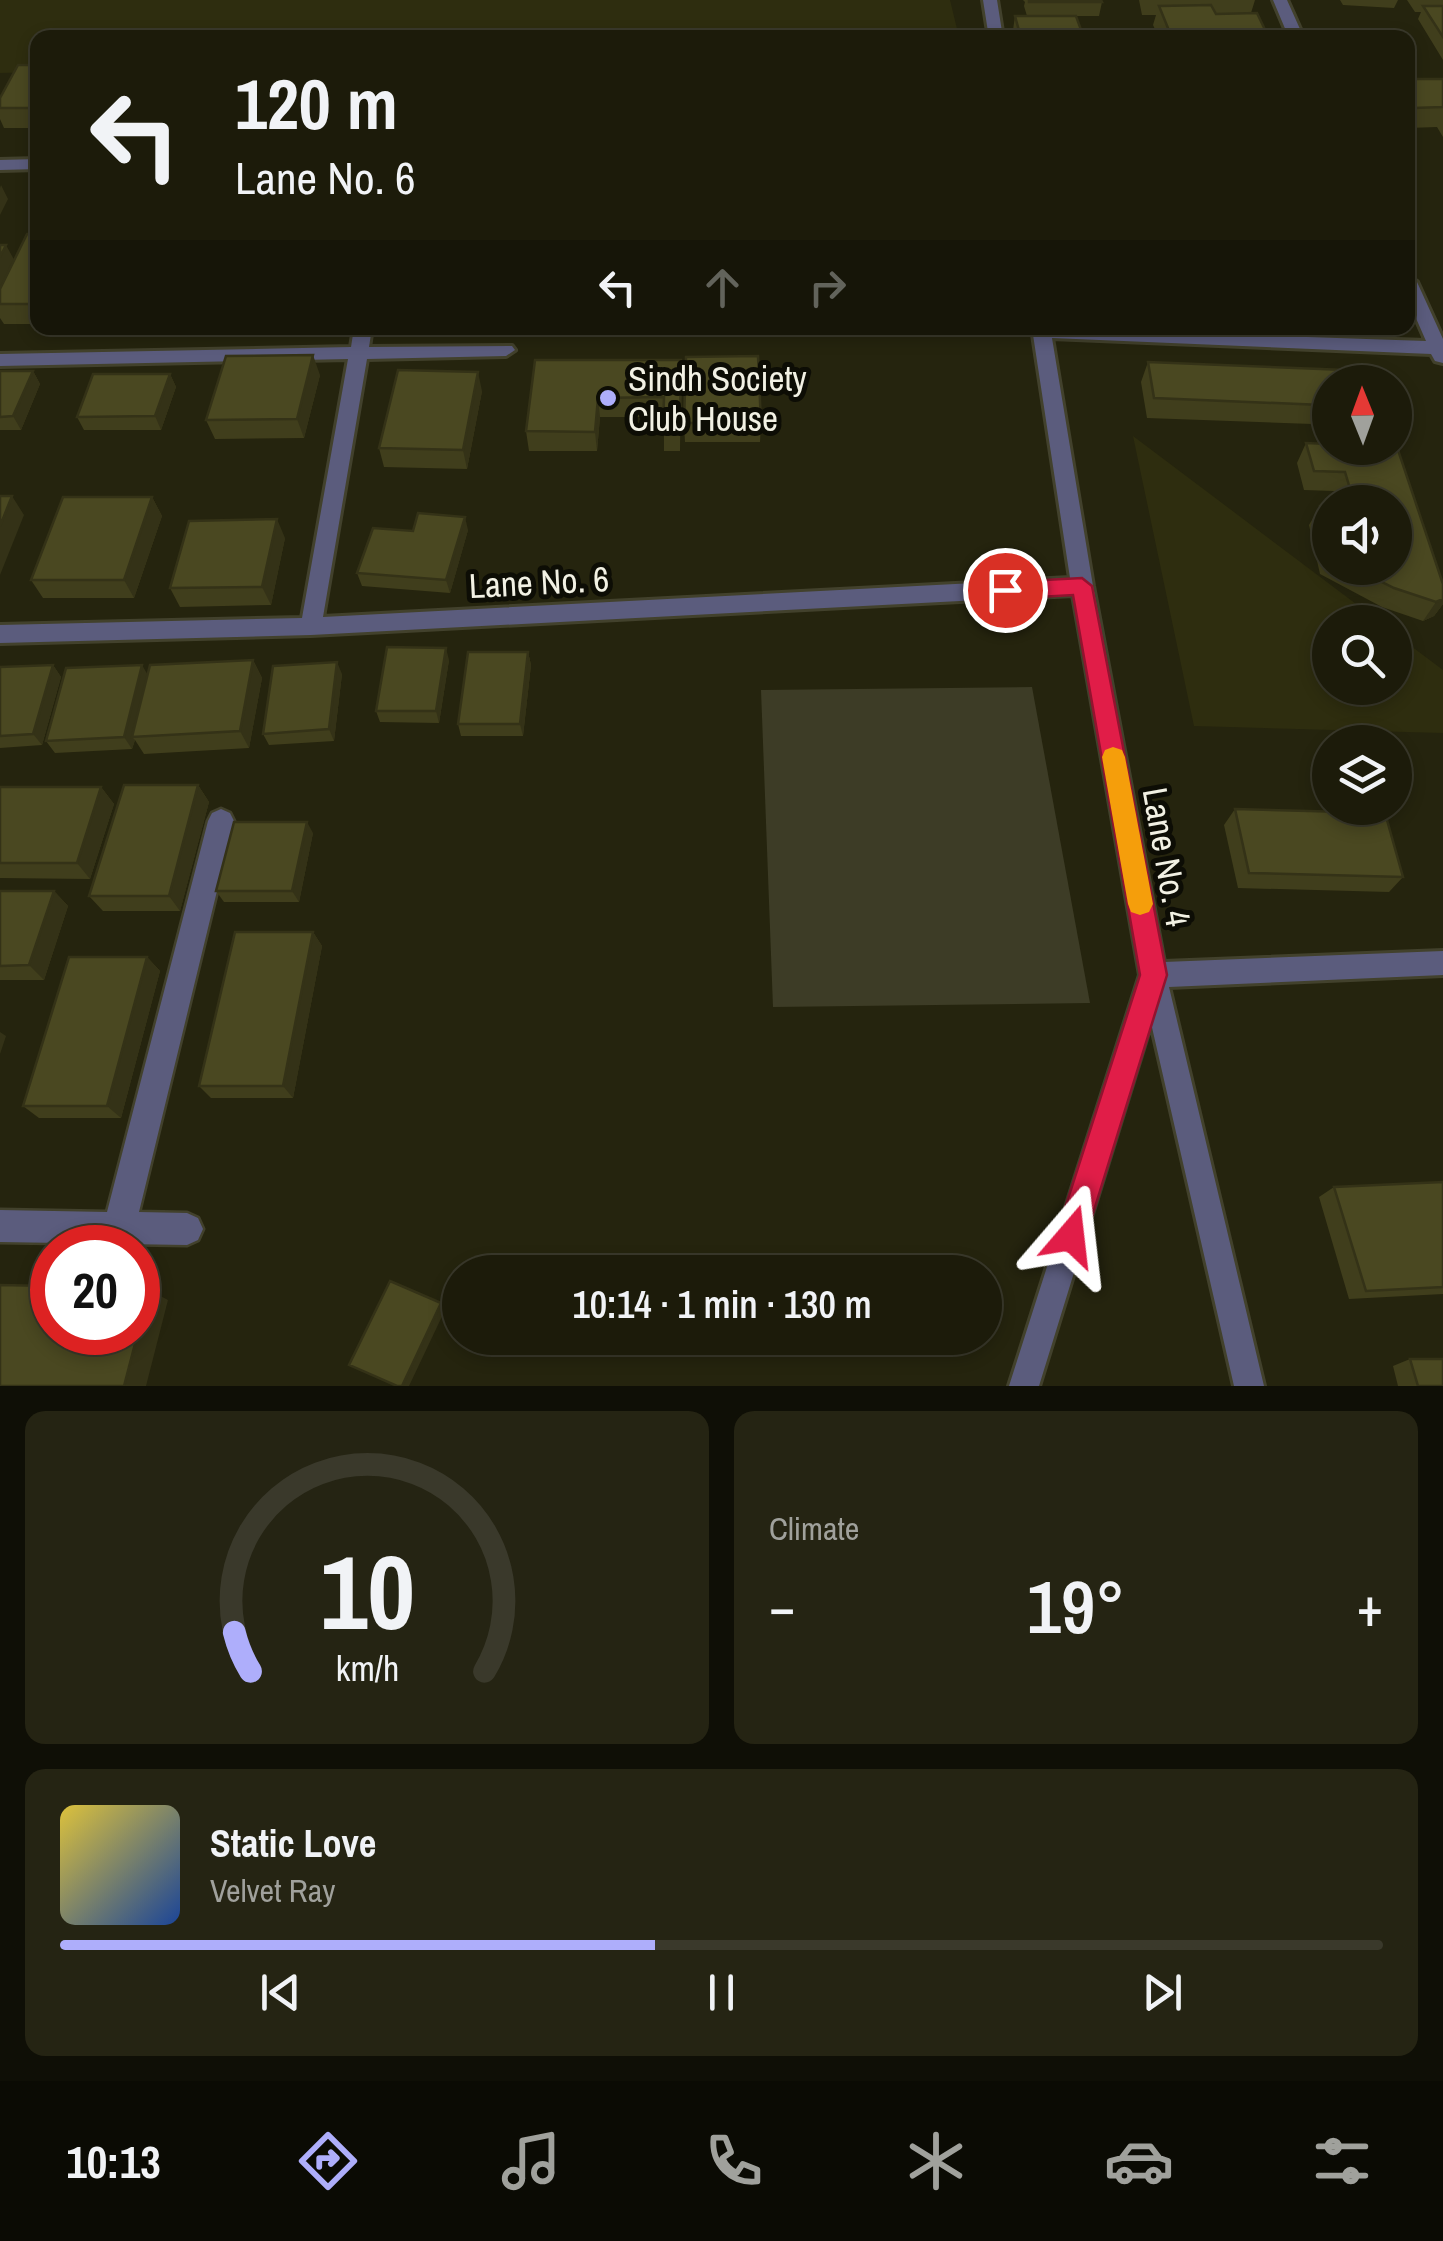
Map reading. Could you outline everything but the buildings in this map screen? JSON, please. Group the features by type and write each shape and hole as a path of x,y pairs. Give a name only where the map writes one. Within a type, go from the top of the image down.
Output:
{"street":[{"path":"121,1225 220,821"},
{"path":"0,1226 30,1226"},
{"path":"160,1229 187,1229"}],"lane":[{"path":"990,0 995,30"},
{"path":"1280,0 1293,30"},
{"path":"0,165 30,164"},
{"path":"1133,335 1441,352 1415,297"},
{"path":"310,626 362,335"},
{"name":"Lane No. 4","path":"1024,1386 1154,975 1082,586 1043,335"},
{"path":"0,360 506,350"},
{"name":"Lane No. 6","path":"0,634 310,626 1082,586"},
{"path":"1249,1386 1154,975 1443,963"}],"shaded area":[{"path":"0,0 950,0 957,30 30,30 30,72 0,73"},
{"path":"1133,436 1312,571 1312,585 1331,585 1357,605 1312,605 1312,705 1412,705 1412,647 1443,670 1443,733 1412,732 1412,725 1312,725 1312,729 1194,726"},
{"path":"1032,687 1090,1003 773,1007 761,690"}],"slow traffic":[{"path":"1113,757 1140,904"}],"place":[{"name":"Sindh Society Club House","path":"608,398"}],"route":[{"path":"1005,590 1082,586 1154,975 1071,1236"}]}
